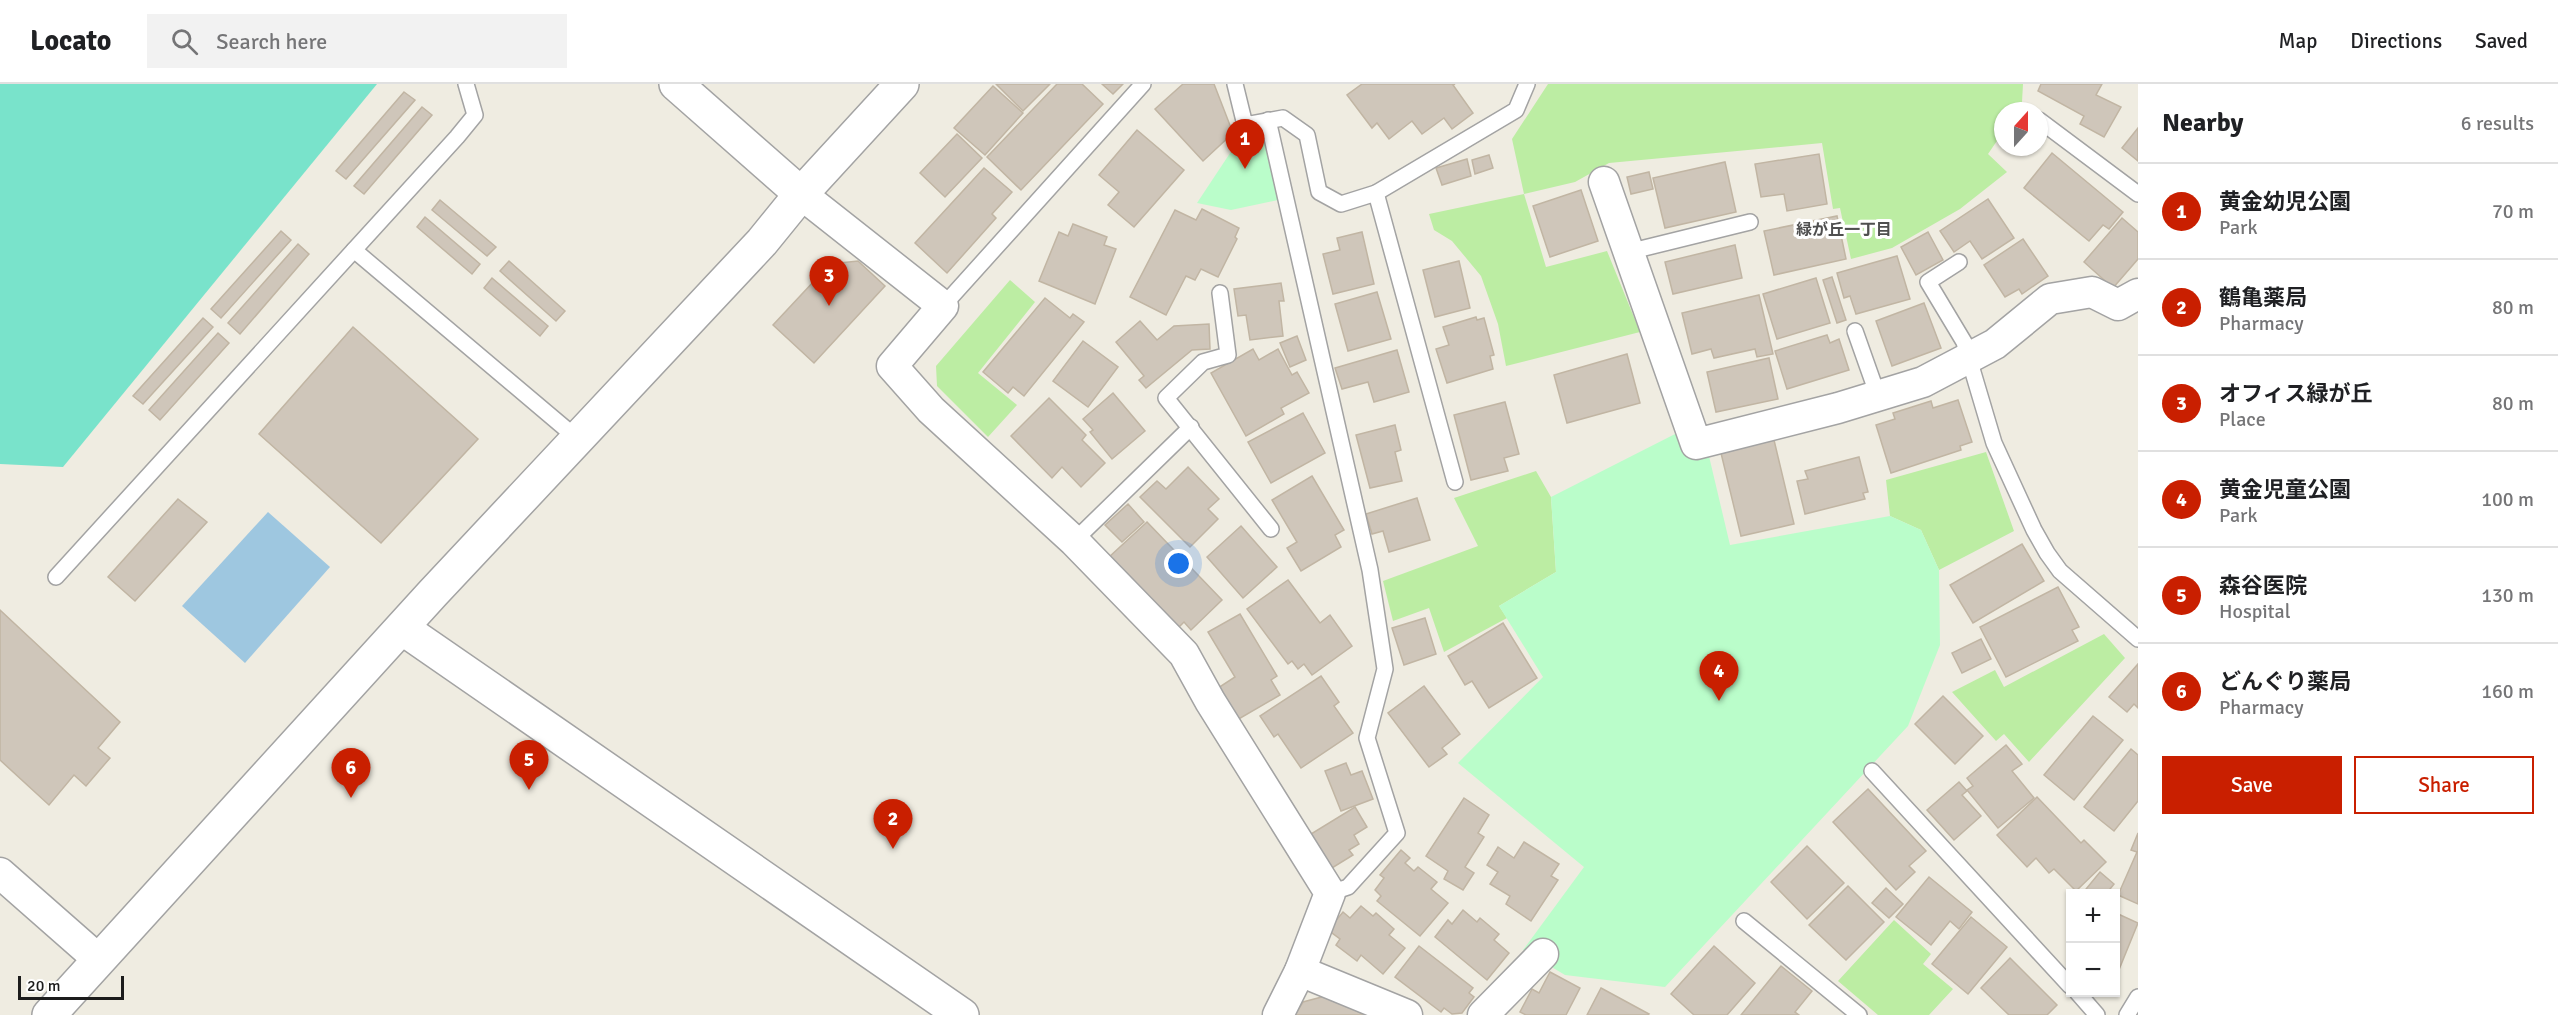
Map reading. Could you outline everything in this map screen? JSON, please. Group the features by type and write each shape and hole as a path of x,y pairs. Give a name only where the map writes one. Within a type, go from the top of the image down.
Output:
{"street":[{"path":"676,84 801,194 943,306 892,366 931,410 1074,541 1184,654 1210,701 1330,893 1300,971 1278,1015"},
{"path":"49,1015 402,628 762,242 801,194 902,84"},
{"path":"1604,182 1696,444 1923,382 1995,344 2050,299 2091,292 2118,305 2138,294"},
{"path":"402,628 962,1015"},
{"path":"0,873 99,960"},
{"path":"1483,1015 1543,954"},
{"path":"1300,971 1407,1015"}],"lane":[{"path":"56,577 475,115 466,84"},
{"path":"943,306 1143,84"},
{"path":"1235,84 1245,124 1283,117 1307,135 1319,192 1341,204 1376,193 1516,110 1527,84"},
{"path":"1268,120 1370,570 1385,669 1367,738 1397,833 1348,887 1330,893"},
{"path":"2048,127 2138,194"},
{"path":"1376,193 1455,482"},
{"path":"1628,252 1750,222"},
{"path":"354,250 579,440"},
{"path":"1959,262 1928,282 1964,342 1994,443 2034,530 2060,571 2138,639"},
{"path":"1220,293 1228,355 1203,362 1167,398 1271,530"},
{"path":"1855,331 1878,396"},
{"path":"1074,541 1191,427"},
{"path":"1872,771 2066,982"},
{"path":"1744,921 1858,1015"},
{"path":"2080,997 2097,1015"},
{"path":"2127,1015 2138,998"}],"green space":[{"path":"1548,84 2023,84 2022,102 1994,102 1994,145 1988,154 2007,172 1960,209 1892,248 1851,259 1840,208 1833,209 1822,143 1609,163 1575,182 1524,194 1512,139"},
{"path":"1263,136 1278,200 1231,210 1197,203 1240,138"},
{"path":"1524,194 1546,267 1607,251 1640,332 1506,366 1498,324 1481,276 1452,241 1434,230 1429,214"},
{"path":"1010,280 1035,302 978,373 1017,405 988,437 937,386 936,366"},
{"path":"1679,432 1689,457 1708,452 1730,545 1890,516 1921,530 1939,570 1940,645 1908,726 1665,987 1565,975 1523,950 1584,867 1458,763 1543,677 1499,606 1556,572 1551,497"},
{"path":"1986,452 2014,531 1939,570 1921,530 1890,516 1886,480"},
{"path":"1536,471 1551,497 1556,572 1499,606 1507,618 1444,652 1429,608 1393,621 1383,581 1478,546 1454,498"},
{"path":"2104,634 2125,658 2029,762 2004,734 1996,741 1952,692 1995,670 2004,687"},
{"path":"1894,920 1931,954 1923,964 1953,989 1929,1015 1878,1015 1838,981"}],"shaded area":[{"path":"0,84 377,84 63,467 0,464"},
{"path":"268,512 330,567 245,663 182,606"}],"building":[{"path":"996,84 1050,84 1023,111"},
{"path":"1057,84 1082,84 1103,104 1021,190 987,157"},
{"path":"1102,84 1123,84 1113,94"},
{"path":"1183,84 1214,84 1233,133 1203,161 1155,109"},
{"path":"1362,84 1455,84 1453,85 1473,113 1452,129 1444,118 1422,134 1412,121 1389,139 1377,123 1372,128 1347,95"},
{"path":"2041,84 2102,84 2096,95 2121,107 2104,137 2080,124 2084,116 2038,91"},
{"path":"993,86 1023,113 985,155 954,128"},
{"path":"404,92 415,100 346,179 336,171"},
{"path":"422,107 432,115 364,194 354,186"},
{"path":"2138,128 2138,161 2122,148"},
{"path":"1137,130 1184,170 1134,227 1108,205 1119,192 1099,175"},
{"path":"957,134 982,158 945,197 920,173"},
{"path":"2052,153 2123,212 2109,229 2103,225 2089,241 2024,188"},
{"path":"1819,154 1827,204 1787,211 1784,194 1761,197 1755,164"},
{"path":"1489,155 1493,168 1475,174 1472,160"},
{"path":"1467,159 1471,176 1442,185 1436,168"},
{"path":"1725,162 1736,212 1665,228 1653,178"},
{"path":"984,168 1012,192 992,214 996,218 947,273 915,243"},
{"path":"1649,172 1653,189 1631,194 1627,177"},
{"path":"1581,190 1598,241 1550,257 1533,206"},
{"path":"1988,199 2014,238 1982,259 1970,241 1954,252 1940,231"},
{"path":"440,200 496,247 487,256 432,210"},
{"path":"1202,209 1239,228 1235,237 1237,239 1218,277 1201,269 1195,280 1186,276 1166,315 1130,297 1175,210 1196,220"},
{"path":"1837,216 1846,259 1774,275 1764,231"},
{"path":"425,217 480,264 472,274 417,227"},
{"path":"2122,218 2138,232 2138,259 2113,288 2084,262"},
{"path":"1073,224 1107,237 1104,245 1116,249 1095,304 1039,281 1059,232 1068,236"},
{"path":"281,231 291,240 221,318 211,309"},
{"path":"1362,232 1374,284 1333,294 1323,254 1340,250 1337,238"},
{"path":"1928,232 1943,260 1916,275 1901,247"},
{"path":"2023,239 2048,276 2022,294 2019,289 2005,297 1984,265"},
{"path":"298,244 309,254 240,334 228,323"},
{"path":"1735,245 1742,278 1673,294 1665,262"},
{"path":"1897,256 1910,299 1856,314 1850,296 1844,298 1837,273"},
{"path":"509,261 565,311 556,321 500,271"},
{"path":"858,261 885,286 814,363 773,325 830,264"},
{"path":"1459,261 1470,308 1435,317 1423,270"},
{"path":"1832,277 1846,320 1837,323 1823,280"},
{"path":"492,278 548,326 540,336 484,288"},
{"path":"1816,278 1830,323 1777,339 1763,294"},
{"path":"1281,283 1284,301 1279,301 1283,336 1250,340 1246,315 1238,316 1234,289"},
{"path":"1377,292 1391,339 1348,351 1335,304"},
{"path":"1759,295 1773,354 1757,357 1755,349 1714,358 1711,349 1692,354 1682,313"},
{"path":"1045,298 1070,318 1073,314 1084,322 1024,396 1013,387 1008,393 983,372"},
{"path":"1924,303 1941,348 1892,366 1876,321"},
{"path":"1476,317 1477,320 1484,318 1494,355 1490,356 1493,369 1447,383 1436,349 1449,345 1443,327"},
{"path":"203,318 213,327 143,404 133,396"},
{"path":"1140,321 1157,340 1174,326 1209,324 1210,349 1192,350 1146,388 1139,380 1144,376 1116,342"},
{"path":"353,327 478,439 381,543 259,434"},
{"path":"218,333 229,343 160,420 149,410"},
{"path":"1827,335 1830,343 1839,339 1849,370 1787,389 1775,351"},
{"path":"1297,336 1306,360 1290,367 1280,343"},
{"path":"1083,341 1118,367 1088,407 1053,381"},
{"path":"1253,349 1259,360 1278,349 1292,375 1297,372 1309,393 1281,408 1284,414 1246,436 1211,373"},
{"path":"1397,350 1409,392 1374,402 1368,382 1342,389 1335,368"},
{"path":"1627,354 1640,403 1567,423 1554,375"},
{"path":"1769,358 1778,399 1716,412 1707,372"},
{"path":"1113,393 1145,431 1112,459 1090,432 1093,430 1083,419"},
{"path":"1049,398 1086,435 1082,440 1105,463 1081,487 1062,467 1052,478 1011,436"},
{"path":"1958,400 1972,442 1960,446 1961,450 1891,473 1876,425 1895,419 1893,413 1931,401 1933,408"},
{"path":"1505,402 1519,454 1504,458 1508,471 1471,480 1454,415"},
{"path":"1303,413 1325,453 1271,483 1248,442"},
{"path":"1395,425 1401,450 1395,452 1402,481 1370,488 1356,435"},
{"path":"1774,440 1794,524 1741,536 1721,453"},
{"path":"1859,457 1868,492 1863,493 1865,499 1805,514 1797,481 1808,479 1805,471"},
{"path":"1188,467 1219,499 1208,509 1218,519 1190,547 1140,497 1157,481 1166,489"},
{"path":"1312,476 1344,530 1335,535 1341,547 1301,571 1287,548 1297,542 1272,500"},
{"path":"1417,498 1430,540 1389,552 1383,531 1372,534 1366,514"},
{"path":"178,499 207,522 135,601 108,577"},
{"path":"1128,504 1144,522 1122,542 1105,525"},
{"path":"1147,522 1222,600 1191,630 1184,622 1176,630 1108,558"},
{"path":"1241,526 1277,567 1243,598 1207,557"},
{"path":"2022,544 2044,581 1973,623 1950,585"},
{"path":"1288,580 1320,623 1330,615 1352,646 1312,675 1304,664 1298,669 1292,661 1288,664 1247,609"},
{"path":"2058,587 2079,627 2072,630 2078,641 2006,677 1980,627"},
{"path":"0,610 120,722 98,748 110,758 86,786 74,775 49,805 0,760"},
{"path":"1240,614 1277,676 1271,680 1280,695 1237,720 1218,688 1235,677 1208,632"},
{"path":"1425,618 1436,654 1404,665 1392,628"},
{"path":"1503,623 1537,678 1489,708 1472,681 1465,685 1448,656"},
{"path":"1981,639 1991,659 1962,673 1952,653"},
{"path":"2138,664 2138,708 2134,704 2127,712 2109,697"},
{"path":"1321,676 1339,702 1334,706 1353,733 1301,768 1278,734 1274,737 1260,716"},
{"path":"1424,686 1460,734 1442,748 1447,754 1429,767 1388,713"},
{"path":"1943,696 1983,736 1955,764 1915,724"},
{"path":"2093,716 2123,740 2074,800 2044,775"},
{"path":"2006,745 2022,764 2012,771 2034,798 1998,828 1967,790 1973,786 1967,778"},
{"path":"2131,749 2138,755 2138,801 2114,831 2084,807"},
{"path":"1346,763 1351,775 1362,771 1373,799 1341,811 1325,771"},
{"path":"1959,782 1967,791 1962,795 1981,816 1954,840 1927,810"},
{"path":"1868,789 1926,851 1909,866 1915,872 1896,890 1833,822"},
{"path":"2037,797 2081,843 2084,840 2106,862 2078,889 2074,889 2054,869 2049,873 2036,858 2027,867 1997,835"},
{"path":"1464,798 1489,815 1478,833 1484,837 1465,867 1474,873 1463,890 1444,879 1448,871 1426,856"},
{"path":"1355,807 1367,827 1354,835 1359,844 1349,850 1353,855 1332,868 1311,834"},
{"path":"2138,833 2138,904 2120,896 2120,890 2137,852 2131,850"},
{"path":"1524,842 1559,864 1551,876 1558,880 1531,921 1506,904 1510,896 1490,884 1498,872 1487,865 1498,847 1514,858"},
{"path":"1807,846 1844,883 1807,919 1771,882"},
{"path":"1401,850 1410,858 1405,863 1414,871 1418,867 1437,882 1431,889 1448,903 1420,936 1377,901 1381,896 1375,890 1384,878 1380,875"},
{"path":"2100,872 2114,884 2110,889 2086,889"},
{"path":"1929,877 1972,912 1959,929 1950,921 1931,945 1896,917"},
{"path":"1848,886 1884,922 1846,960 1809,925"},
{"path":"1886,888 1903,904 1889,918 1872,903"},
{"path":"1361,906 1373,916 1376,913 1394,929 1389,935 1405,948 1383,974 1361,955 1357,961 1336,945 1340,939 1328,930 1343,912 1350,918"},
{"path":"1463,910 1477,922 1480,918 1499,934 1494,940 1509,953 1487,980 1435,937 1448,920 1452,924"},
{"path":"2120,915 2138,923 2120,967"},
{"path":"1971,917 2007,947 1968,994 1932,964"},
{"path":"1419,946 1473,988 1469,993 1474,997 1462,1013 1452,1014 1444,1008 1441,1012 1395,977"},
{"path":"1714,946 1755,983 1727,1015 1694,1015 1671,994"},
{"path":"2010,958 2057,1005 2047,1015 2009,1015 1981,988"},
{"path":"1781,966 1812,991 1795,1012 1799,1015 1741,1015"},
{"path":"1550,972 1580,988 1566,1015 1526,1015 1520,1012 1532,989 1539,993"},
{"path":"1601,988 1649,1014 1587,1015"},
{"path":"1329,995 1364,1015 1295,1015 1303,1002"}],"place":[{"name":"黄金幼児公園","path":"1245,169"},
{"name":"オフィス緑が丘","path":"829,306"},
{"name":"黄金児童公園","path":"1719,701"},
{"name":"森谷医院","path":"529,790"},
{"name":"どんぐり薬局","path":"351,798"},
{"name":"鶴亀薬局","path":"893,849"}],"district":[{"name":"緑が丘一丁目","path":"1844,230"}]}
